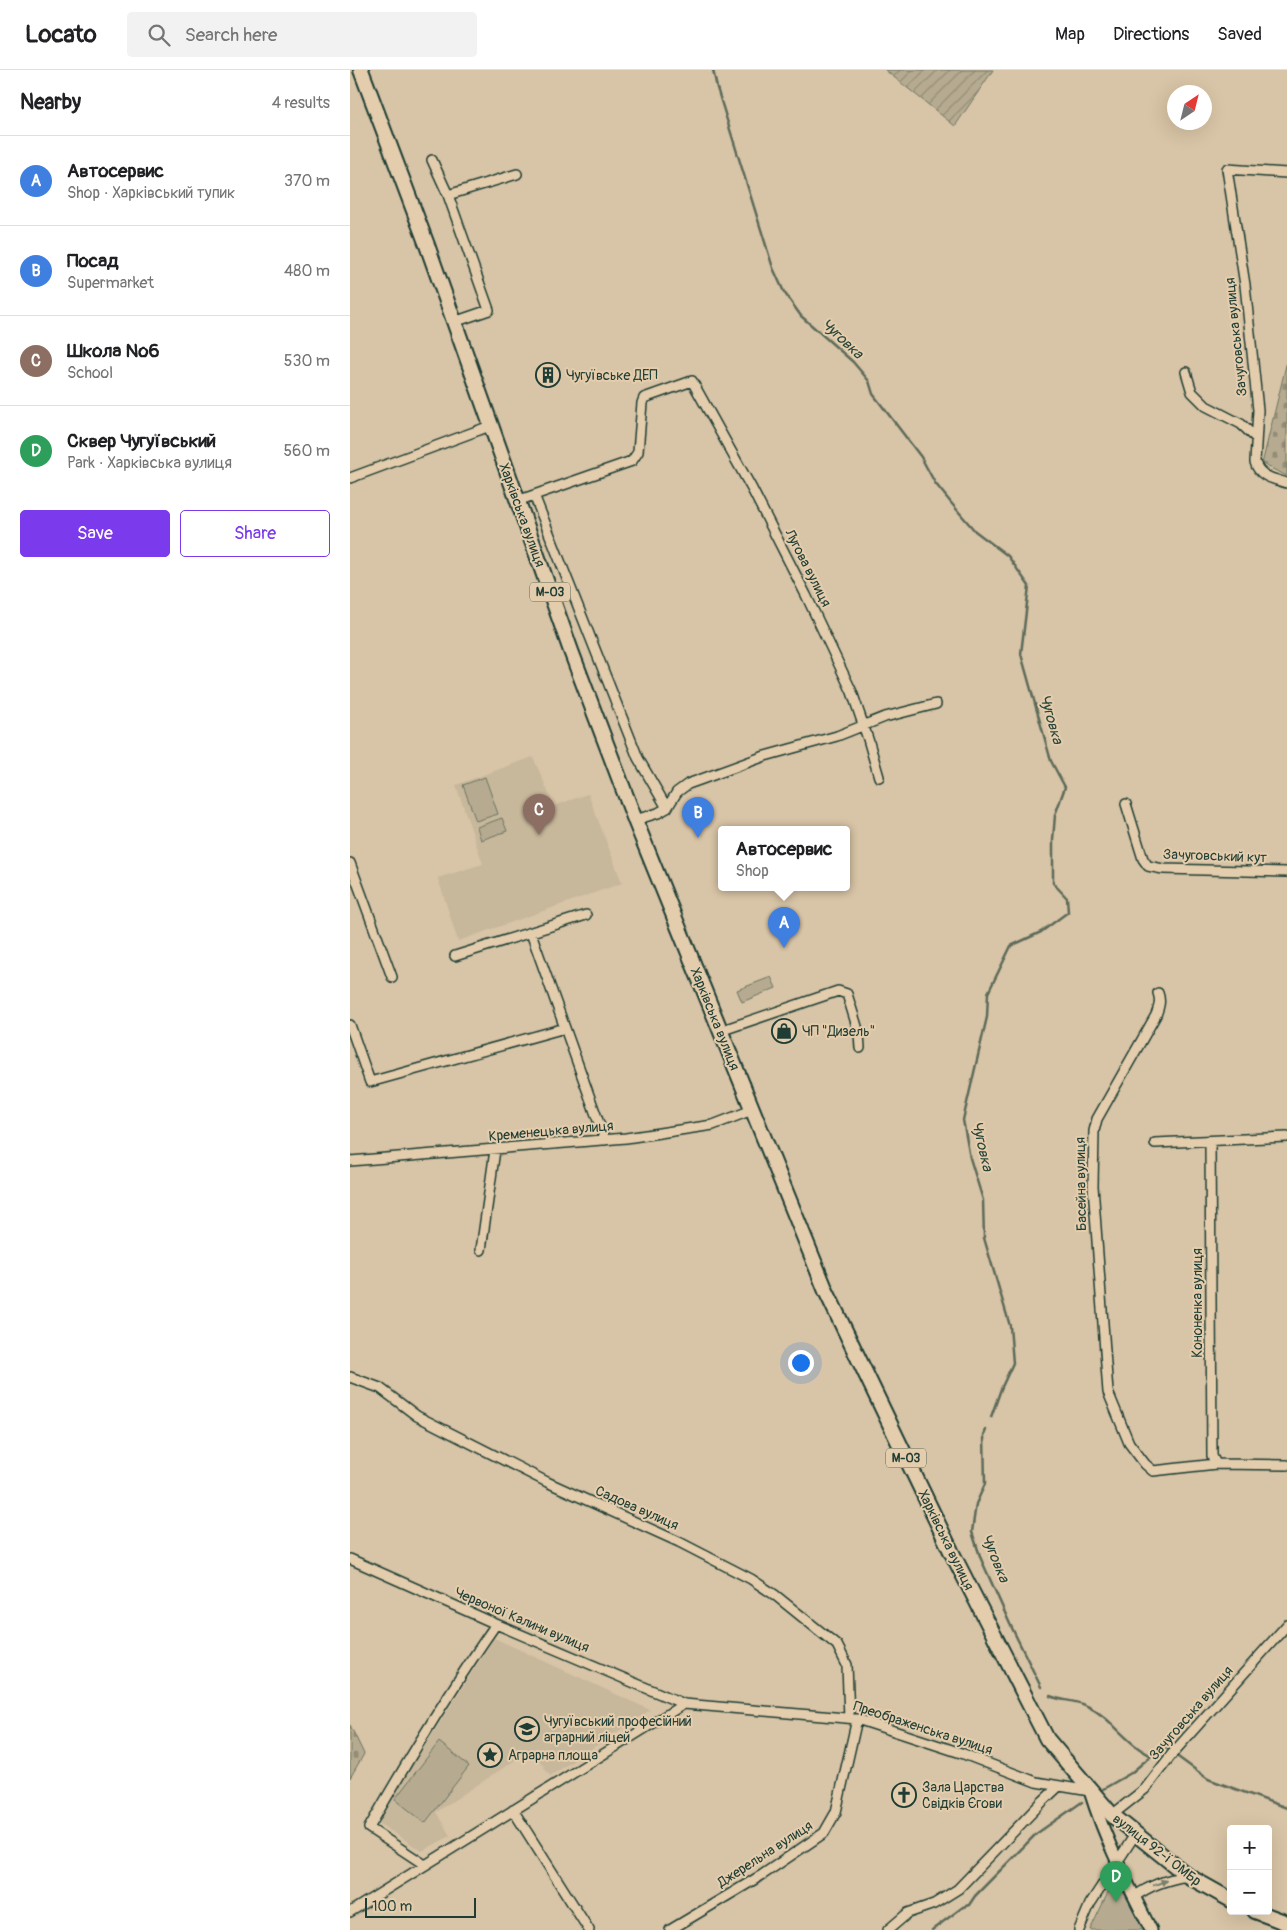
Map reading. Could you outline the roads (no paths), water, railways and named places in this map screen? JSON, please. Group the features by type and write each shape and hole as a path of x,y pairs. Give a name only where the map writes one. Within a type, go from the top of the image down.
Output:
{"highway":[{"name":"Харківська вулиця","path":"361,70 454,322 571,651 635,820 826,1291 951,1551 1048,1739 1090,1791"},
{"name":"вулиця 92-ї ОМБр","path":"1090,1791 1112,1815 1188,1876 1227,1898"},
{"path":"1265,1915 1287,1924"}],"main road":[{"name":"Харківська вулиця","path":"1090,1791 1100,1822 1117,1862 1151,1930"}],"street":[{"path":"432,160 448,195 489,310 454,322"},
{"name":"Зачуговська вулиця","path":"1287,173 1227,169 1247,304 1258,410 1255,462 1262,474 1287,484"},
{"path":"448,195 517,174"},
{"path":"1186,372 1192,392 1206,406 1240,424 1256,438"},
{"name":"Лугова вулиця","path":"534,495 632,461 638,452 644,398 692,381 752,489 806,595 852,692 879,777"},
{"path":"350,478 490,426"},
{"path":"517,501 534,495 545,518 638,758 667,808"},
{"path":"635,820 658,813 667,808 677,792 688,784 702,778 764,756 837,736 885,717 936,704"},
{"name":"Зачуговський кут","path":"1126,804 1143,859 1148,866 1163,869 1287,872"},
{"path":"350,863 392,977"},
{"path":"350,893 360,889"},
{"path":"455,956 586,916"},
{"path":"531,933 605,1140"},
{"path":"720,1031 838,991 847,994 859,1033 860,1048"},
{"name":"Басейна вулиця","path":"1158,992 1160,1006 1156,1015 1097,1119 1094,1131 1093,1186 1108,1392 1130,1443 1145,1464 1153,1471 1216,1464"},
{"path":"350,1025 370,1082 565,1028"},
{"name":"Кременецька вулиця","path":"350,1161 605,1140 713,1124 752,1110"},
{"path":"1156,1143 1287,1136"},
{"name":"Кононенка вулиця","path":"1210,1141 1212,1456 1216,1464"},
{"path":"481,1250 495,1150"},
{"name":"Садова вулиця","path":"350,1377 380,1388 417,1416 547,1482 679,1542 751,1579 775,1595 837,1645 847,1665 853,1718"},
{"path":"1216,1464 1287,1465"},
{"name":"Червоної Калини вулиця","path":"350,1559 684,1704"},
{"path":"425,1864 369,1828 411,1753 460,1675 496,1624"},
{"name":"Зачуговська вулиця","path":"1112,1815 1145,1789 1172,1754 1287,1625"},
{"path":"350,1912 684,1704"},
{"name":"Преображенська вулиця","path":"684,1704 853,1718 961,1753 1036,1782 1090,1791"},
{"name":"Джерельна вулиця","path":"670,1930 762,1875 824,1833 836,1812 853,1718"},
{"path":"888,1930 908,1914 934,1904 958,1889 1059,1786"},
{"path":"512,1810 589,1930"},
{"path":"1079,1930 1090,1904 1136,1833"},
{"path":"1134,1897 1144,1889 1171,1879 1188,1876"}],"waterway":[{"name":"Чуговка","path":"713,70 773,268 784,292 801,316 853,362 869,381 873,394 921,457 935,483 975,531 1008,556 1029,586 1021,654 1051,761 1065,787 1055,815 1053,883 1067,898 1068,912 1041,932 1011,946 988,993 987,1017 963,1120 970,1158 983,1200 984,1238 1010,1326 1013,1363 991,1417"},
{"name":"Чуговка","path":"986,1430 984,1435 985,1484 976,1504 972,1532 981,1559 1041,1687"},
{"name":"Чуговка","path":"1050,1696 1083,1704 1096,1711 1135,1745 1152,1756 1165,1747 1168,1749"},
{"path":"1098,1792 1131,1773 1151,1756"},
{"name":"Чуговка","path":"1178,1757 1208,1779 1287,1808"},
{"path":"932,1930 963,1907 969,1905 975,1896 1036,1834 1082,1802"}],"place":[{"name":"Чугуївське ДЕП","path":"548,375"},
{"name":"Школа №6","path":"539,835"},
{"name":"Посад","path":"698,838"},
{"name":"Автосервис","path":"784,948"},
{"name":"ЧП \"Дизель\"","path":"784,1031"},
{"name":"Чугуївський професійний аграрний ліцей","path":"527,1729"},
{"name":"Аграрна площа","path":"490,1755"},
{"name":"Зала Царства Свідків Єгови","path":"904,1795"},
{"name":"Сквер Чугуївський","path":"1116,1902"}]}
